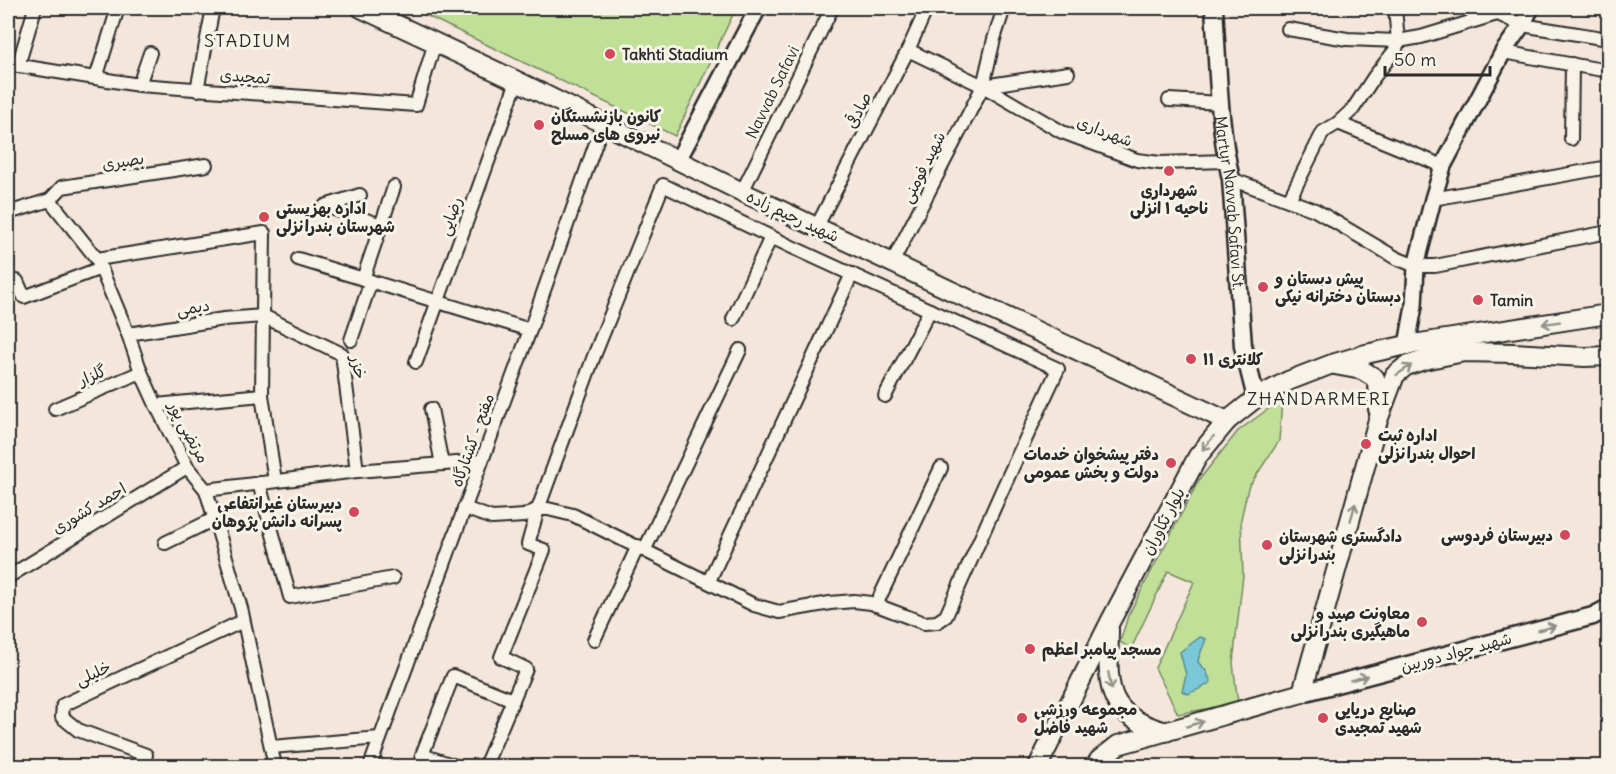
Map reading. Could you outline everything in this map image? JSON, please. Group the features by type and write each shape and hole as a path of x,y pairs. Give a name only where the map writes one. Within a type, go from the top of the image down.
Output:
{"main road":[{"name":"شهید رحیم زاده","path":"361,8 517,81 742,192 1227,421"},
{"name":"Martyr Navvab Safavi St.","path":"1214,8 1221,103 1231,179 1243,346 1256,398"},
{"name":"بلوار تکاوران","path":"1038,766 1110,622 1198,456 1227,421 1256,398 1288,381 1366,354 1407,345 1608,314"},
{"path":"1095,766 1118,745 1302,693 1378,420 1395,375 1406,366 1464,352 1608,356"},
{"path":"1332,364 1362,370 1375,378 1379,390 1378,420"},
{"name":"شهید جواد دوربین","path":"1302,693 1593,616 1608,608"},
{"path":"1110,622 1108,677 1115,700 1123,711 1140,723 1166,732"}],"street":[{"path":"13,65 35,8"},
{"path":"96,78 118,8"},
{"path":"196,90 213,8"},
{"path":"678,160 758,8"},
{"name":"Navvab Safavi","path":"742,192 832,8"},
{"name":"صادقی","path":"817,226 908,50 927,8"},
{"name":"شهید فومنی","path":"892,263 983,86 1004,8"},
{"path":"1289,200 1323,132 1338,123 1353,109 1396,49 1398,41 1395,8"},
{"path":"1485,8 1522,25 1608,39"},
{"path":"1407,345 1414,306 1416,266 1443,166 1503,52 1531,8"},
{"path":"1288,29 1347,39 1398,41 1421,37 1497,14"},
{"name":"تمجیدی","path":"13,65 139,86 416,105 435,42"},
{"name":"شهرداری","path":"908,50 983,86 1062,132 1137,160 1160,163 1227,161"},
{"path":"1503,52 1608,71"},
{"path":"139,86 150,53"},
{"path":"1571,139 1572,64"},
{"path":"983,86 1068,74"},
{"name":"رضایی","path":"416,362 517,81"},
{"path":"1169,100 1221,103"},
{"name":"مفتح - کشتارگاه","path":"370,766 530,330 603,123"},
{"path":"1338,123 1443,166"},
{"name":"بصیری","path":"8,213 50,200 62,187 206,165"},
{"path":"1433,199 1608,166"},
{"path":"1231,179 1315,210 1396,258 1416,266 1436,266 1608,232"},
{"path":"464,508 492,518 524,516 538,509 573,515 754,604 779,612 854,601 876,605 924,623 938,622 946,616 1058,369 663,185 594,356 538,509 528,544 544,550 501,657 526,669 485,766"},
{"path":"351,340 393,187"},
{"path":"360,195 325,206 381,225"},
{"name":"مرتضی پور","path":"50,200 99,263 156,405 187,467 206,490 241,608 275,766"},
{"path":"17,281 24,297 99,263 264,233 261,394 274,481"},
{"path":"733,319 771,237"},
{"path":"298,259 530,330"},
{"path":"709,581 852,274"},
{"path":"885,396 930,310"},
{"name":"دیمی","path":"128,334 224,319 263,316"},
{"name":"خزر","path":"263,316 342,354 357,471"},
{"path":"594,640 740,350"},
{"name":"گلزار","path":"55,409 141,372"},
{"path":"156,405 261,394"},
{"path":"431,409 442,464"},
{"path":"206,490 357,471 482,461"},
{"name":"احمد کشوری","path":"8,576 187,467"},
{"path":"876,605 941,468"},
{"path":"259,483 290,597 393,578"},
{"path":"165,543 214,519"},
{"name":"خلیلی","path":"143,766 146,755 78,730 62,717 63,705 243,621"},
{"path":"456,766 422,755 453,676 513,700"},
{"path":"271,747 380,738"}],"green space":[{"name":"Takhti Stadium","path":"411,8 736,8 675,136"},
{"path":"1282,399 1279,441 1248,488 1241,519 1243,575 1233,663 1238,703 1178,714 1155,668 1194,582 1168,571 1131,649 1120,642 1128,616 1199,480 1238,431"}],"water":[{"path":"1200,637 1206,639 1198,662 1206,671 1211,682 1188,694 1182,691 1186,675 1180,652"}],"place":[{"name":"Takhti Stadium","path":"610,54"},
{"name":"کانون بازنشستگان نیروی های مسلح","path":"539,125"},
{"name":"شهرداری ناحیه ۱ انزلی","path":"1169,171"},
{"name":"اداره بهزیستی شهرستان بندرانزلی","path":"264,217"},
{"name":"پیش دبستان و دبستان دخترانه نیکی","path":"1263,287"},
{"name":"Tamin","path":"1478,300"},
{"name":"کلانتری ۱۱","path":"1191,359"},
{"name":"اداره ثبت احوال بندرانزلی","path":"1366,444"},
{"name":"دفتر پیشخوان خدمات دولت و بخش عمومی","path":"1171,463"},
{"name":"دبیرستان غیرانتفاعی پسرانه دانش پژوهان","path":"354,512"},
{"name":"دبیرستان فردوسی","path":"1565,535"},
{"name":"دادگستری شهرستان بندرانزلی","path":"1267,545"},
{"name":"معاونت صید و ماهیگیری بندرانزلی","path":"1422,622"},
{"name":"مسجد پیامبر اعظم","path":"1030,649"},
{"name":"مجموعه ورزشی شهید فاضل","path":"1022,718"},
{"name":"صنایع دریایی شهید تمجیدی","path":"1323,718"}],"district":[{"name":"STADIUM","path":"248,41"},
{"name":"ZHANDARMERI","path":"1319,399"}]}
